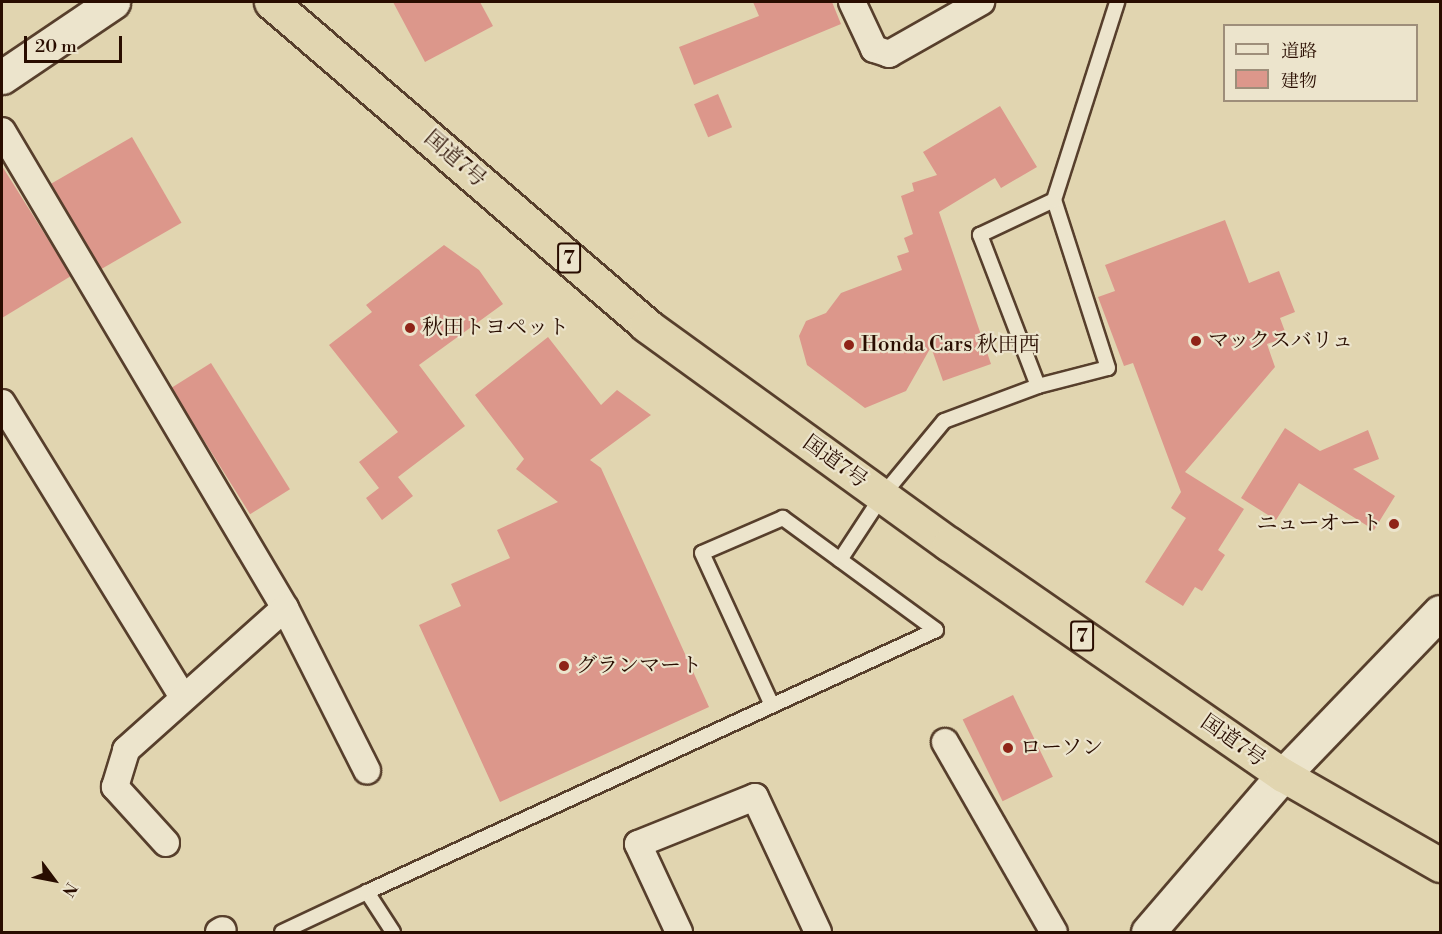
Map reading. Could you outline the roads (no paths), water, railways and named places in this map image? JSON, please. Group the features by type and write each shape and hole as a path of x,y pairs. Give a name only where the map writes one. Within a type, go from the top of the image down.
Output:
{"highway":[{"name":"国道7号","path":"271,2 646,325 882,496 1283,775 1440,865"}],"street":[{"path":"2,77 113,2"},
{"path":"852,2 874,49 889,54 981,2"},
{"path":"2,131 285,608 367,771"},
{"path":"2,403 182,696"},
{"path":"166,843 115,787 126,750 182,696 285,608"},
{"path":"1148,933 1283,775 1440,612"},
{"path":"945,742 1054,933"},
{"path":"679,933 638,844 755,797 818,933"}],"lane":[{"path":"840,560 882,496 944,421 1038,386 1108,368 1054,200 1117,2"},
{"path":"1038,386 980,235 1054,200"},
{"path":"282,933 936,630 783,518 702,553 772,705"},
{"path":"367,892 393,933"}],"place":[{"name":"秋田トヨペット","path":"410,328"},
{"name":"マックスバリュ","path":"1196,341"},
{"name":"Honda Cars 秋田西","path":"849,345"},
{"name":"ニューオート","path":"1394,524"},
{"name":"グランマート","path":"564,666"},
{"name":"ローソン","path":"1008,748"}]}
